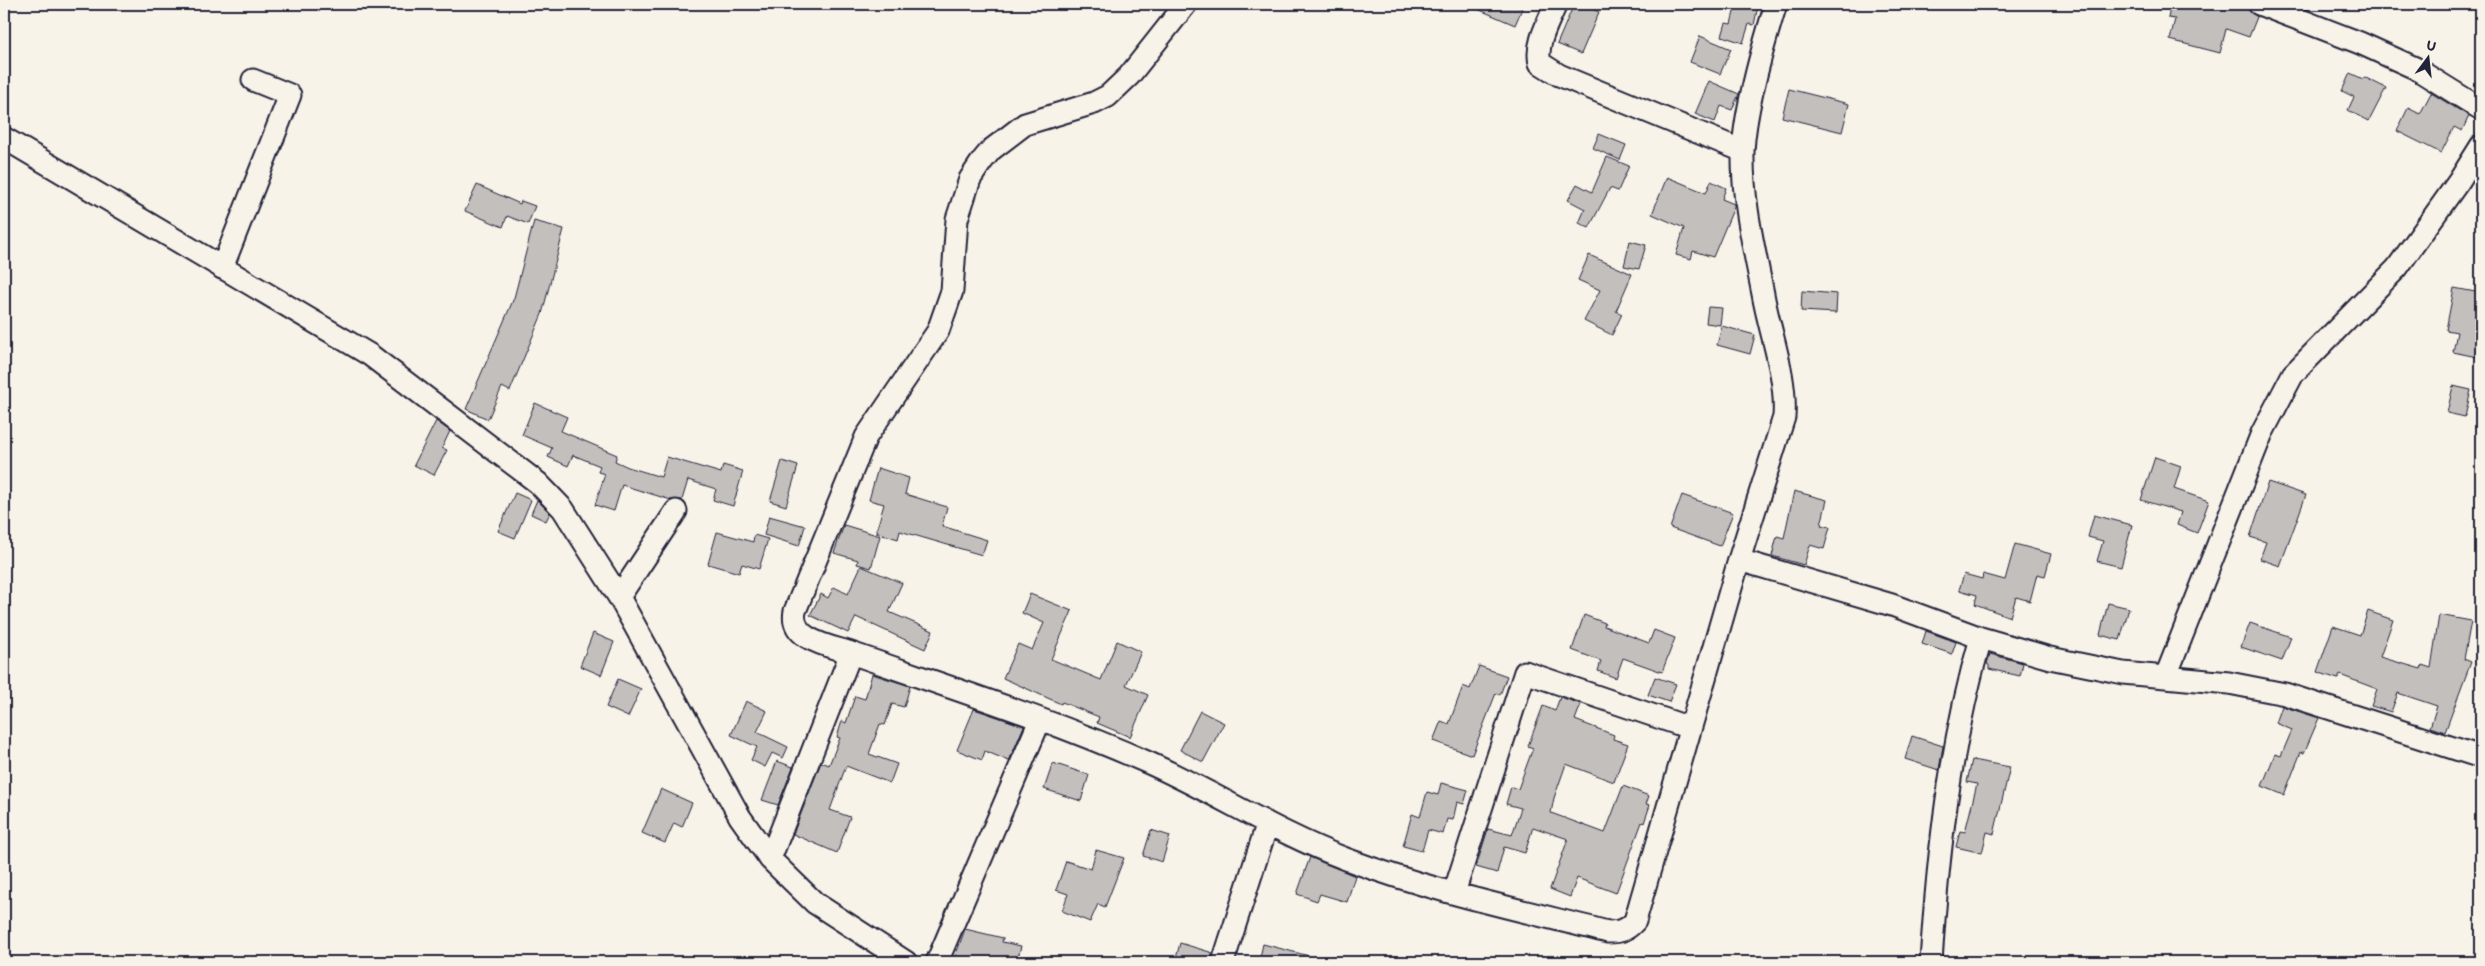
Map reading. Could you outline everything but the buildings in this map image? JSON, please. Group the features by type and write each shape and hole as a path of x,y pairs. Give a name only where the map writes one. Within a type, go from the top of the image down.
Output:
{"street":[{"path":"1186,4 1129,76 1108,96 1094,103 1025,124 991,150 970,179 957,219 952,291 938,331 866,436 795,611 793,621 797,630 851,653 1040,720 1192,783 1267,825 1347,860 1454,893 1608,932 1619,932 1628,929 1636,921 1739,560 1784,417 1786,398 1763,295 1745,185 1743,151 1763,48 1776,4"},
{"path":"1556,4 1539,46 1537,54 1540,63 1559,75 1743,151"},
{"path":"2259,4 2360,43 2415,68 2481,109"},
{"path":"222,268 290,94 253,80"},
{"path":"4,138 370,355 538,483 563,509 618,597 727,795 770,859 816,903 906,962"},
{"path":"2166,676 2262,433 2293,374 2397,268 2481,146"},
{"path":"618,597 676,511"},
{"path":"1739,560 1892,605 1981,638 2050,658 2123,673 2229,683 2285,694 2481,757"},
{"path":"1931,962 1939,846 1965,701 1981,638"},
{"path":"770,859 851,653"},
{"path":"1454,893 1525,672 1690,728"},
{"path":"937,962 1040,720"},
{"path":"1223,962 1267,825"}]}
